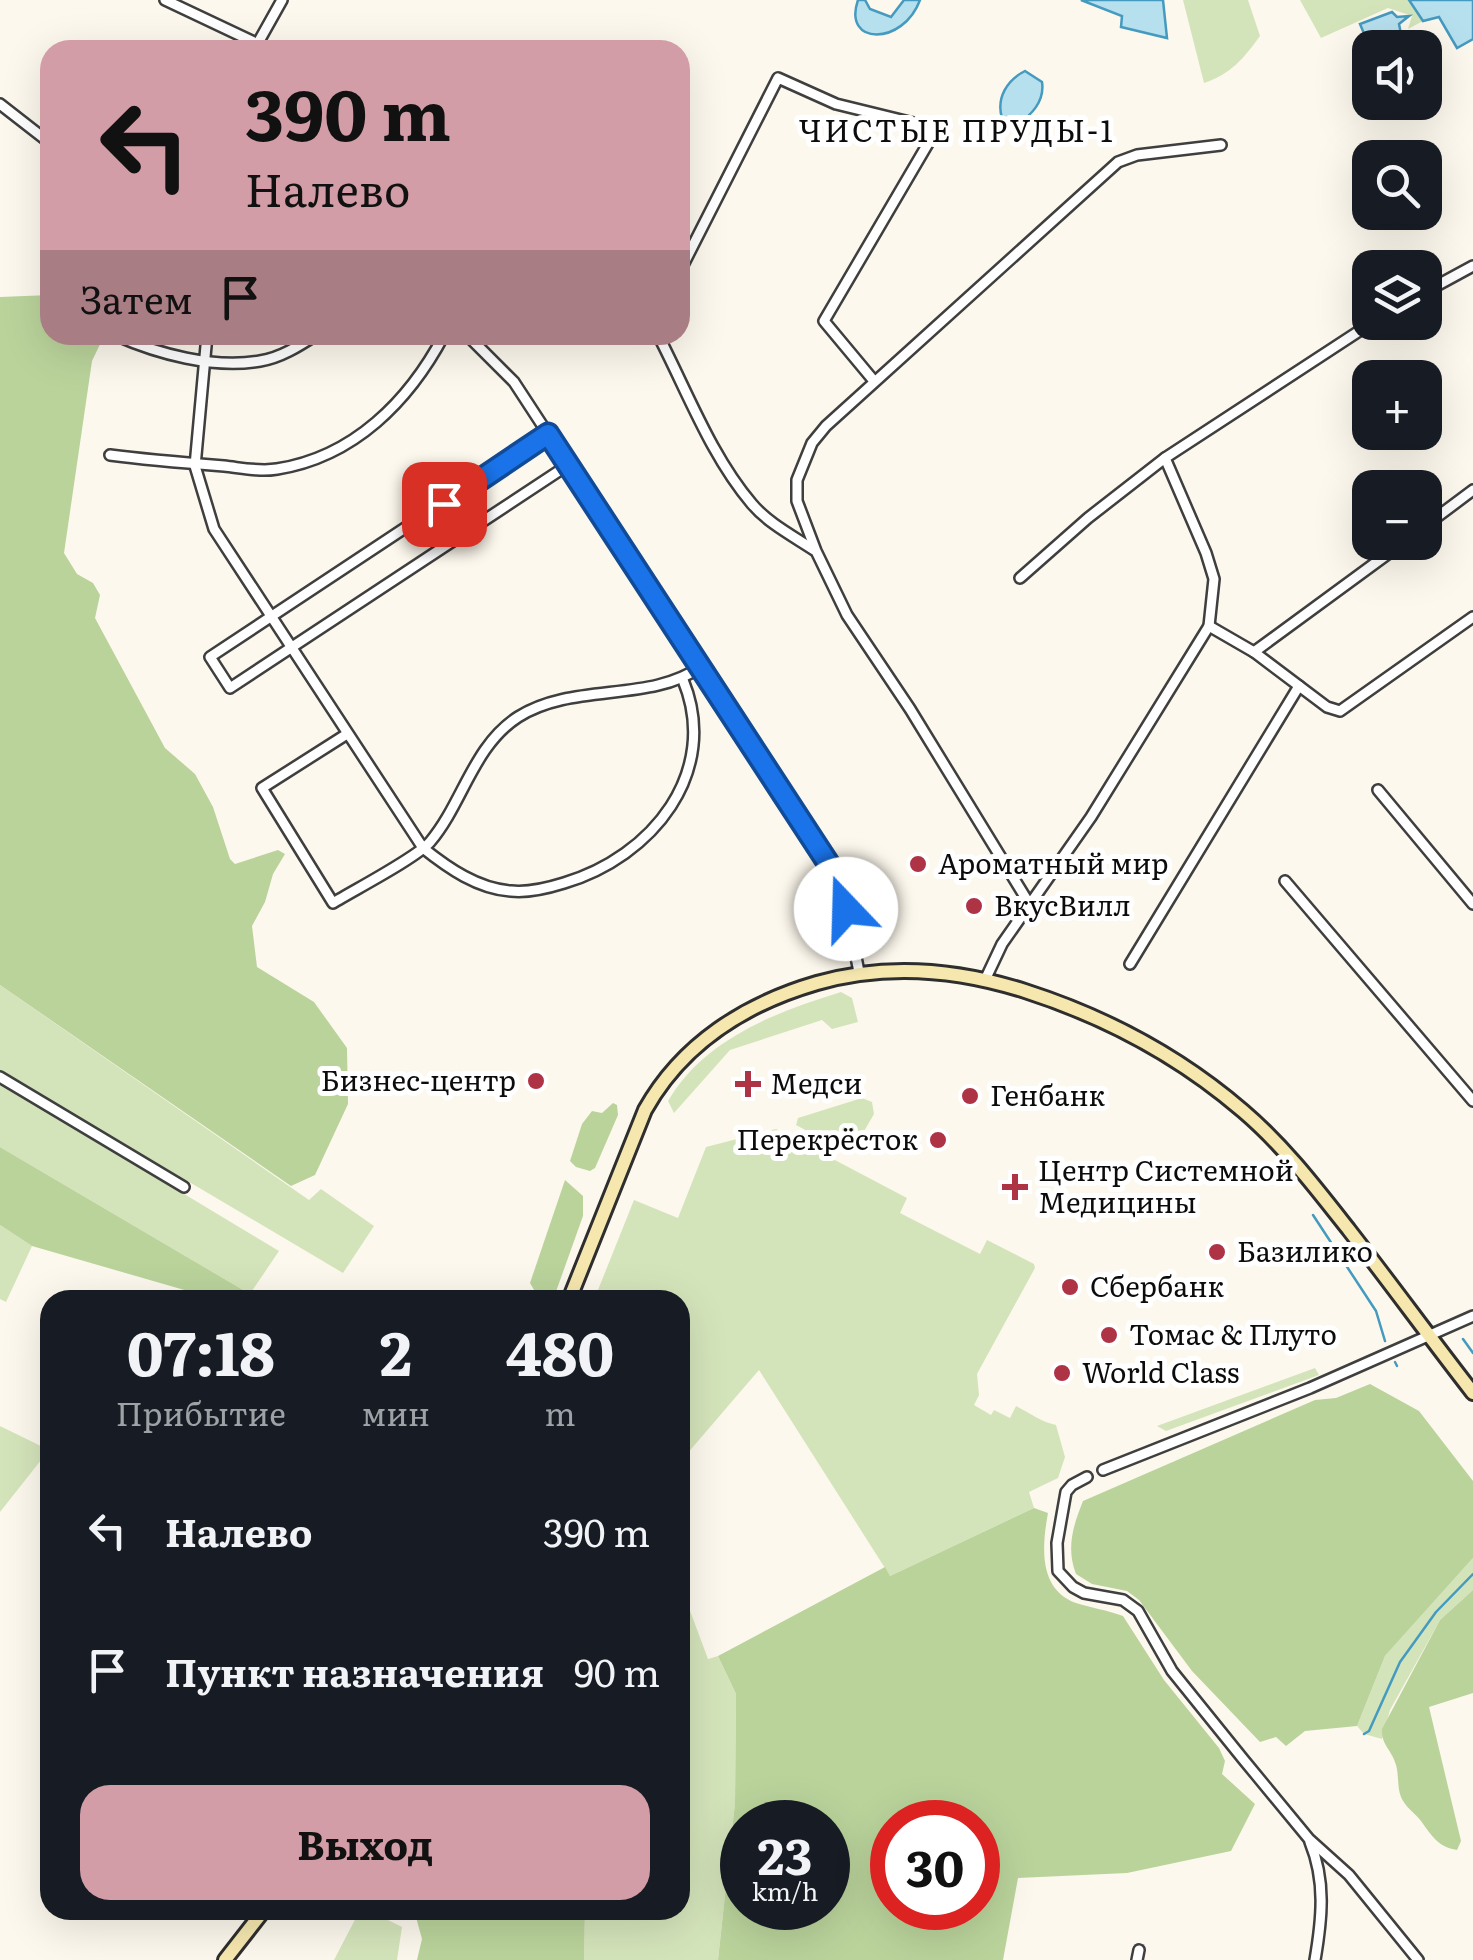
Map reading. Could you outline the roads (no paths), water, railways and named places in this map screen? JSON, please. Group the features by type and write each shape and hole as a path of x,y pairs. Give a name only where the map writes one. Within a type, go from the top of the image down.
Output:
{"main road":[{"path":"573,1290 632,1139 650,1101 672,1069 712,1033 738,1016 809,986 859,972 917,970 985,980 1064,1004 1129,1032 1181,1064 1242,1110 1303,1172 1473,1393"},
{"path":"225,1960 256,1920"}],"street":[{"path":"164,0 242,40"},
{"path":"260,40 282,0"},
{"path":"690,251 778,78 836,104 930,127 933,130 824,321 874,381"},
{"path":"0,104 40,134"},
{"path":"1030,905 910,709 847,616 797,501 798,480 812,443 826,426 1118,162 1136,155 1222,145"},
{"path":"1442,283 1473,266"},
{"path":"1020,578 1088,518 1166,458 1352,336"},
{"path":"149,345 204,361 260,361 301,345"},
{"path":"206,345 195,466 214,529 423,848 448,868 482,884 512,892 588,876 640,844 674,805 686,776 694,744 694,713 682,680"},
{"path":"110,455 195,466 274,470 310,461 341,448 372,427 414,384 438,345"},
{"path":"477,345 505,371 548,434 830,866 842,892 859,972"},
{"path":"663,345 717,451 753,506 816,551"},
{"path":"548,434 210,657 230,688 568,466"},
{"path":"985,980 997,952 1091,817 1209,626 1214,579 1166,458"},
{"path":"1442,513 1473,490"},
{"path":"1254,652 1379,560"},
{"path":"1209,626 1254,652 1334,710 1347,709 1473,616"},
{"path":"347,734 262,788 332,903 430,842 484,751 496,734 514,720 553,700 682,680 700,667"},
{"path":"1130,964 1299,686"},
{"path":"1378,790 1473,904"},
{"path":"1284,881 1473,1101"},
{"path":"0,1077 184,1188"},
{"path":"1102,1470 1310,1388 1473,1316"},
{"path":"1088,1477 1066,1492 1057,1543 1058,1571 1084,1593 1124,1600 1138,1612 1172,1671 1309,1839 1349,1875 1418,1960"},
{"path":"1309,1839 1320,1868 1322,1888 1315,1960"}],"water":[{"path":"858,0 865,0 870,9 891,17 904,0 920,0 901,26 877,34 859,26 855,15"},
{"path":"1081,0 1163,0 1167,38 1121,27 1122,16"},
{"path":"1409,0 1473,0 1473,39 1457,48 1439,17 1423,21"},
{"path":"1392,12 1397,17 1409,16 1399,24 1400,30 1362,30 1360,24"},
{"path":"1025,71 1042,82 1041,96 1032,113 1016,126 1002,118 1001,103 1008,85"}],"waterway":[{"path":"1313,1215 1376,1311 1385,1341"},
{"path":"1463,1339 1473,1353"},
{"path":"1395,1362 1397,1366"},
{"path":"1364,1734 1369,1731 1400,1662 1436,1612 1473,1574"}],"place":[{"name":"Ароматный мир","path":"918,864"},
{"name":"ВкусВилл","path":"974,906"},
{"name":"Бизнес-центр","path":"536,1081"},
{"name":"Медси","path":"748,1084"},
{"name":"Генбанк","path":"970,1096"},
{"name":"Перекрёсток","path":"938,1140"},
{"name":"Центр Системной Медицины","path":"1015,1187"},
{"name":"Базилико","path":"1217,1252"},
{"name":"Сбербанк","path":"1070,1287"},
{"name":"Томас & Плуто","path":"1109,1335"},
{"name":"World Class","path":"1062,1373"}],"district":[{"name":"ЧИСТЫЕ ПРУДЫ-1","path":"957,132"}]}
